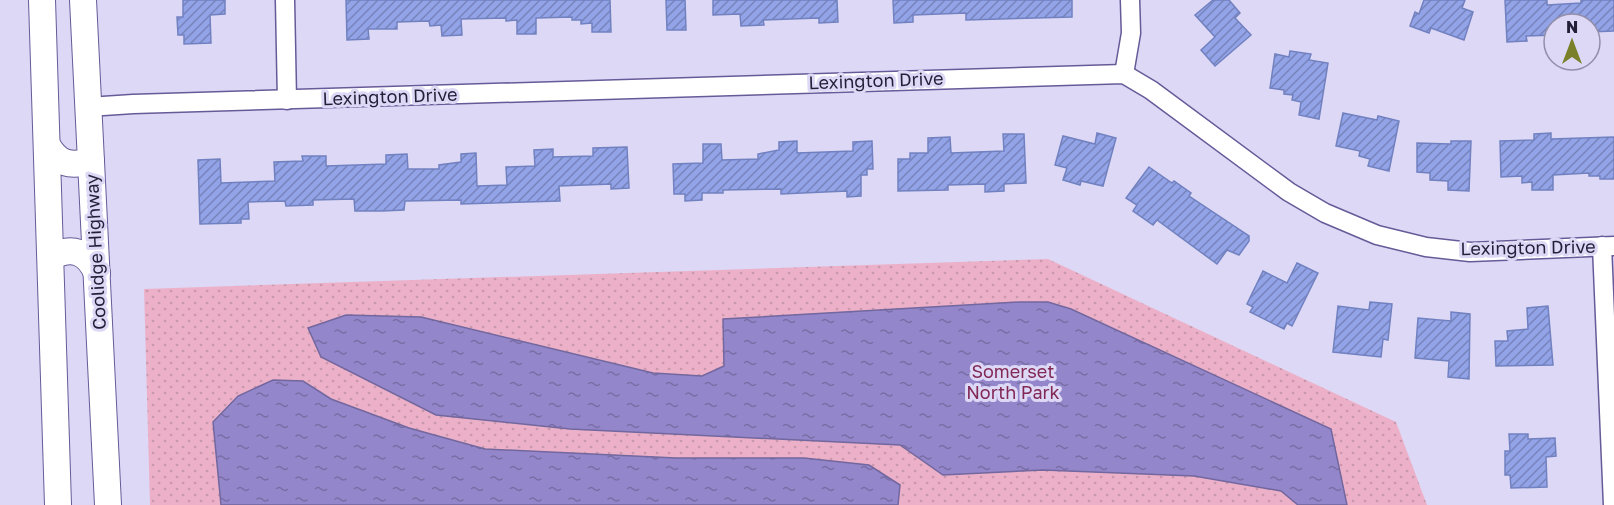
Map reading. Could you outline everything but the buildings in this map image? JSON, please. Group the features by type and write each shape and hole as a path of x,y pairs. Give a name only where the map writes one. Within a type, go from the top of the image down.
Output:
{"main road":[{"path":"42,0 58,505"},
{"name":"Coolidge Highway","path":"83,0 108,505"},
{"path":"47,145 57,160 65,163 73,165 91,161"},
{"path":"51,257 66,251 80,252 88,257 97,273"}],"street":[{"path":"285,0 287,100"},
{"path":"1124,74 1131,33 1130,0"},
{"name":"Lexington Drive","path":"88,107 1124,74 1151,90 1289,192 1324,213 1377,235 1426,247 1470,252 1608,246"},
{"path":"1608,246 1613,505"}],"green space":[{"name":"Somerset North Park","path":"1048,259 1396,422 1427,505 150,505 144,289"}],"water":[{"path":"1048,302 1071,309 1331,429 1347,505 1298,505 1281,491 1194,476 1043,470 943,475 900,445 570,429 436,415 321,357 308,328 346,315 421,317 653,373 702,376 724,366 723,319"},
{"path":"273,380 303,381 331,399 409,428 485,449 676,458 804,458 869,465 900,485 898,505 221,505 213,422 238,396"}]}
